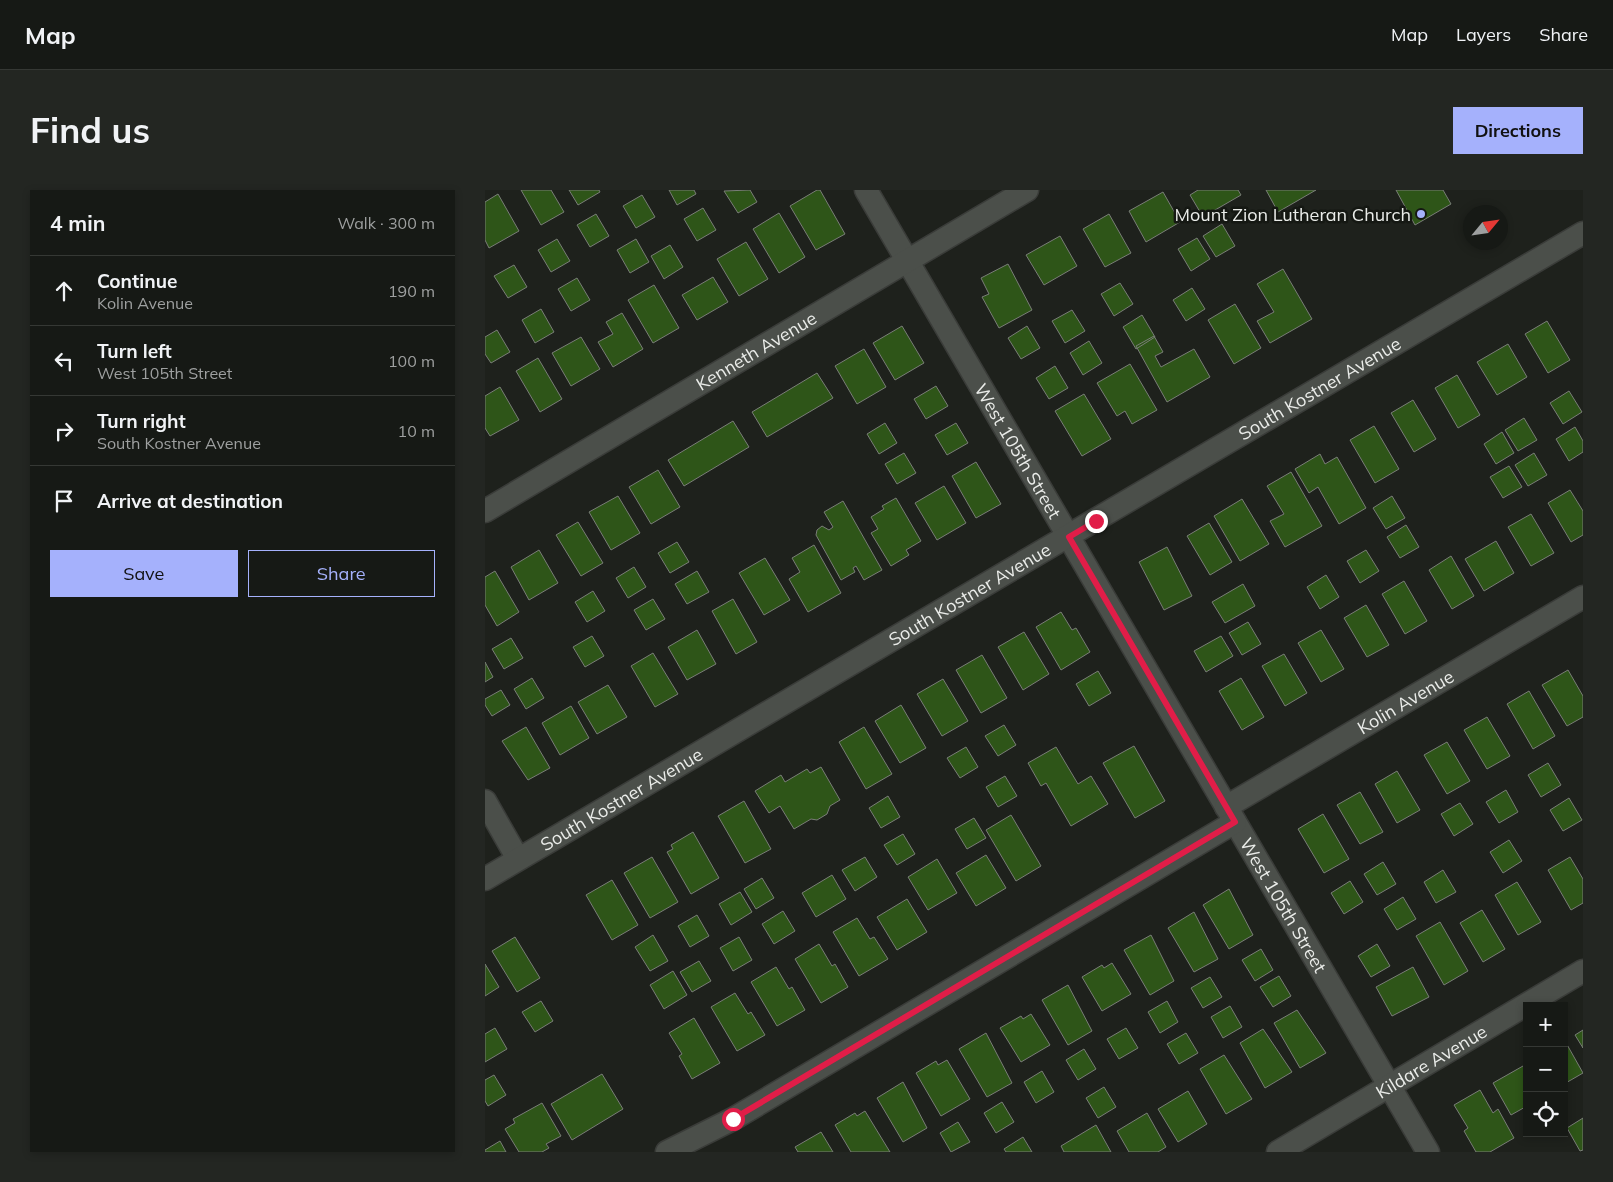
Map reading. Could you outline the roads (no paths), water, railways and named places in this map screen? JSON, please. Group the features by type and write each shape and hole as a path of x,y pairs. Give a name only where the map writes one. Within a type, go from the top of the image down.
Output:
{"street":[{"name":"West 105th Street","path":"866,190 1428,1152"},
{"name":"Kenneth Avenue","path":"485,511 1027,190"},
{"name":"South Kostner Avenue","path":"485,879 1583,233"},
{"name":"Kolin Avenue","path":"667,1152 741,1114 1231,815 1583,597"},
{"path":"485,802 518,859"},
{"name":"Kildare Avenue","path":"1278,1152 1583,971"}],"place":[{"name":"Mount Zion Lutheran Church","path":"1421,214"}]}
